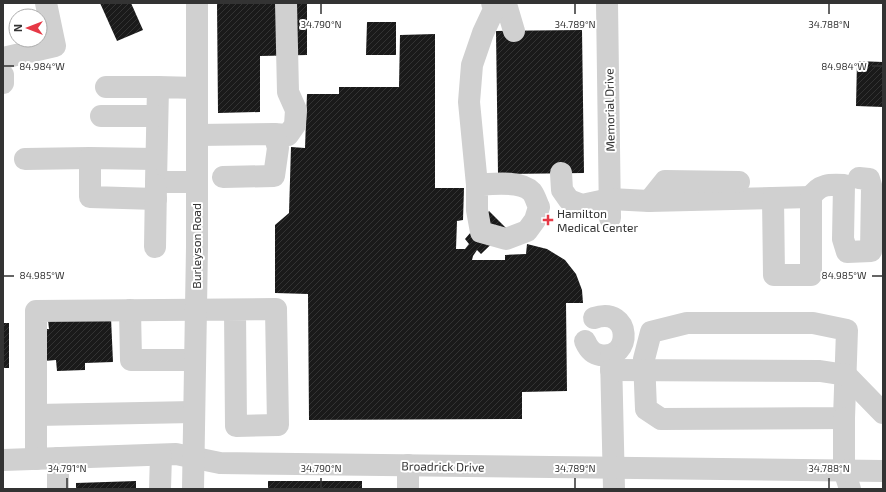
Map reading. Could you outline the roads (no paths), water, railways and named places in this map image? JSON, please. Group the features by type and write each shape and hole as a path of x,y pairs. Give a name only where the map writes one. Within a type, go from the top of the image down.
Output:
{"street":[{"path":"3,58 55,46 46,3"},
{"name":"Burleyson Road","path":"193,489 196,310 197,3"},
{"path":"197,135 288,135 295,125 296,110 288,92 286,3"},
{"path":"477,185 469,102 472,65 495,3 506,4 514,31"},
{"name":"Memorial Drive","path":"607,3 610,208"},
{"path":"3,75 3,83"},
{"path":"106,87 197,88"},
{"path":"155,247 158,88"},
{"path":"101,116 158,116"},
{"path":"223,177 274,176 278,148 274,134"},
{"path":"90,158 90,198 156,190 197,182"},
{"path":"25,159 156,159"},
{"path":"561,173 562,190 569,200 582,205 610,208 649,202 811,197"},
{"path":"773,198 774,276 811,275 811,197 815,191 830,184 844,185 843,239 847,252 871,251 872,189 869,179 859,178"},
{"path":"649,202 665,181 739,182"},
{"path":"36,459 36,311 276,309 278,425 236,426 235,310"},
{"path":"130,310 130,360 195,360"},
{"path":"594,318 606,316 612,317 622,326 624,333 624,340 611,362 614,489"},
{"path":"844,418 661,419 646,409 644,359 651,332 687,323 813,323 847,330 844,418 847,480"},
{"path":"585,341 592,352 604,356 611,362 644,370 820,371 846,376 883,413"},
{"path":"36,415 194,412"},
{"name":"Broadrick Drive","path":"3,460 176,454 220,463 613,468 847,480 883,471"},
{"path":"160,455 160,489"},
{"path":"58,458 58,489"},
{"path":"408,465 408,489"}],"place":[{"name":"Hamilton Medical Center","path":"548,220"}]}
